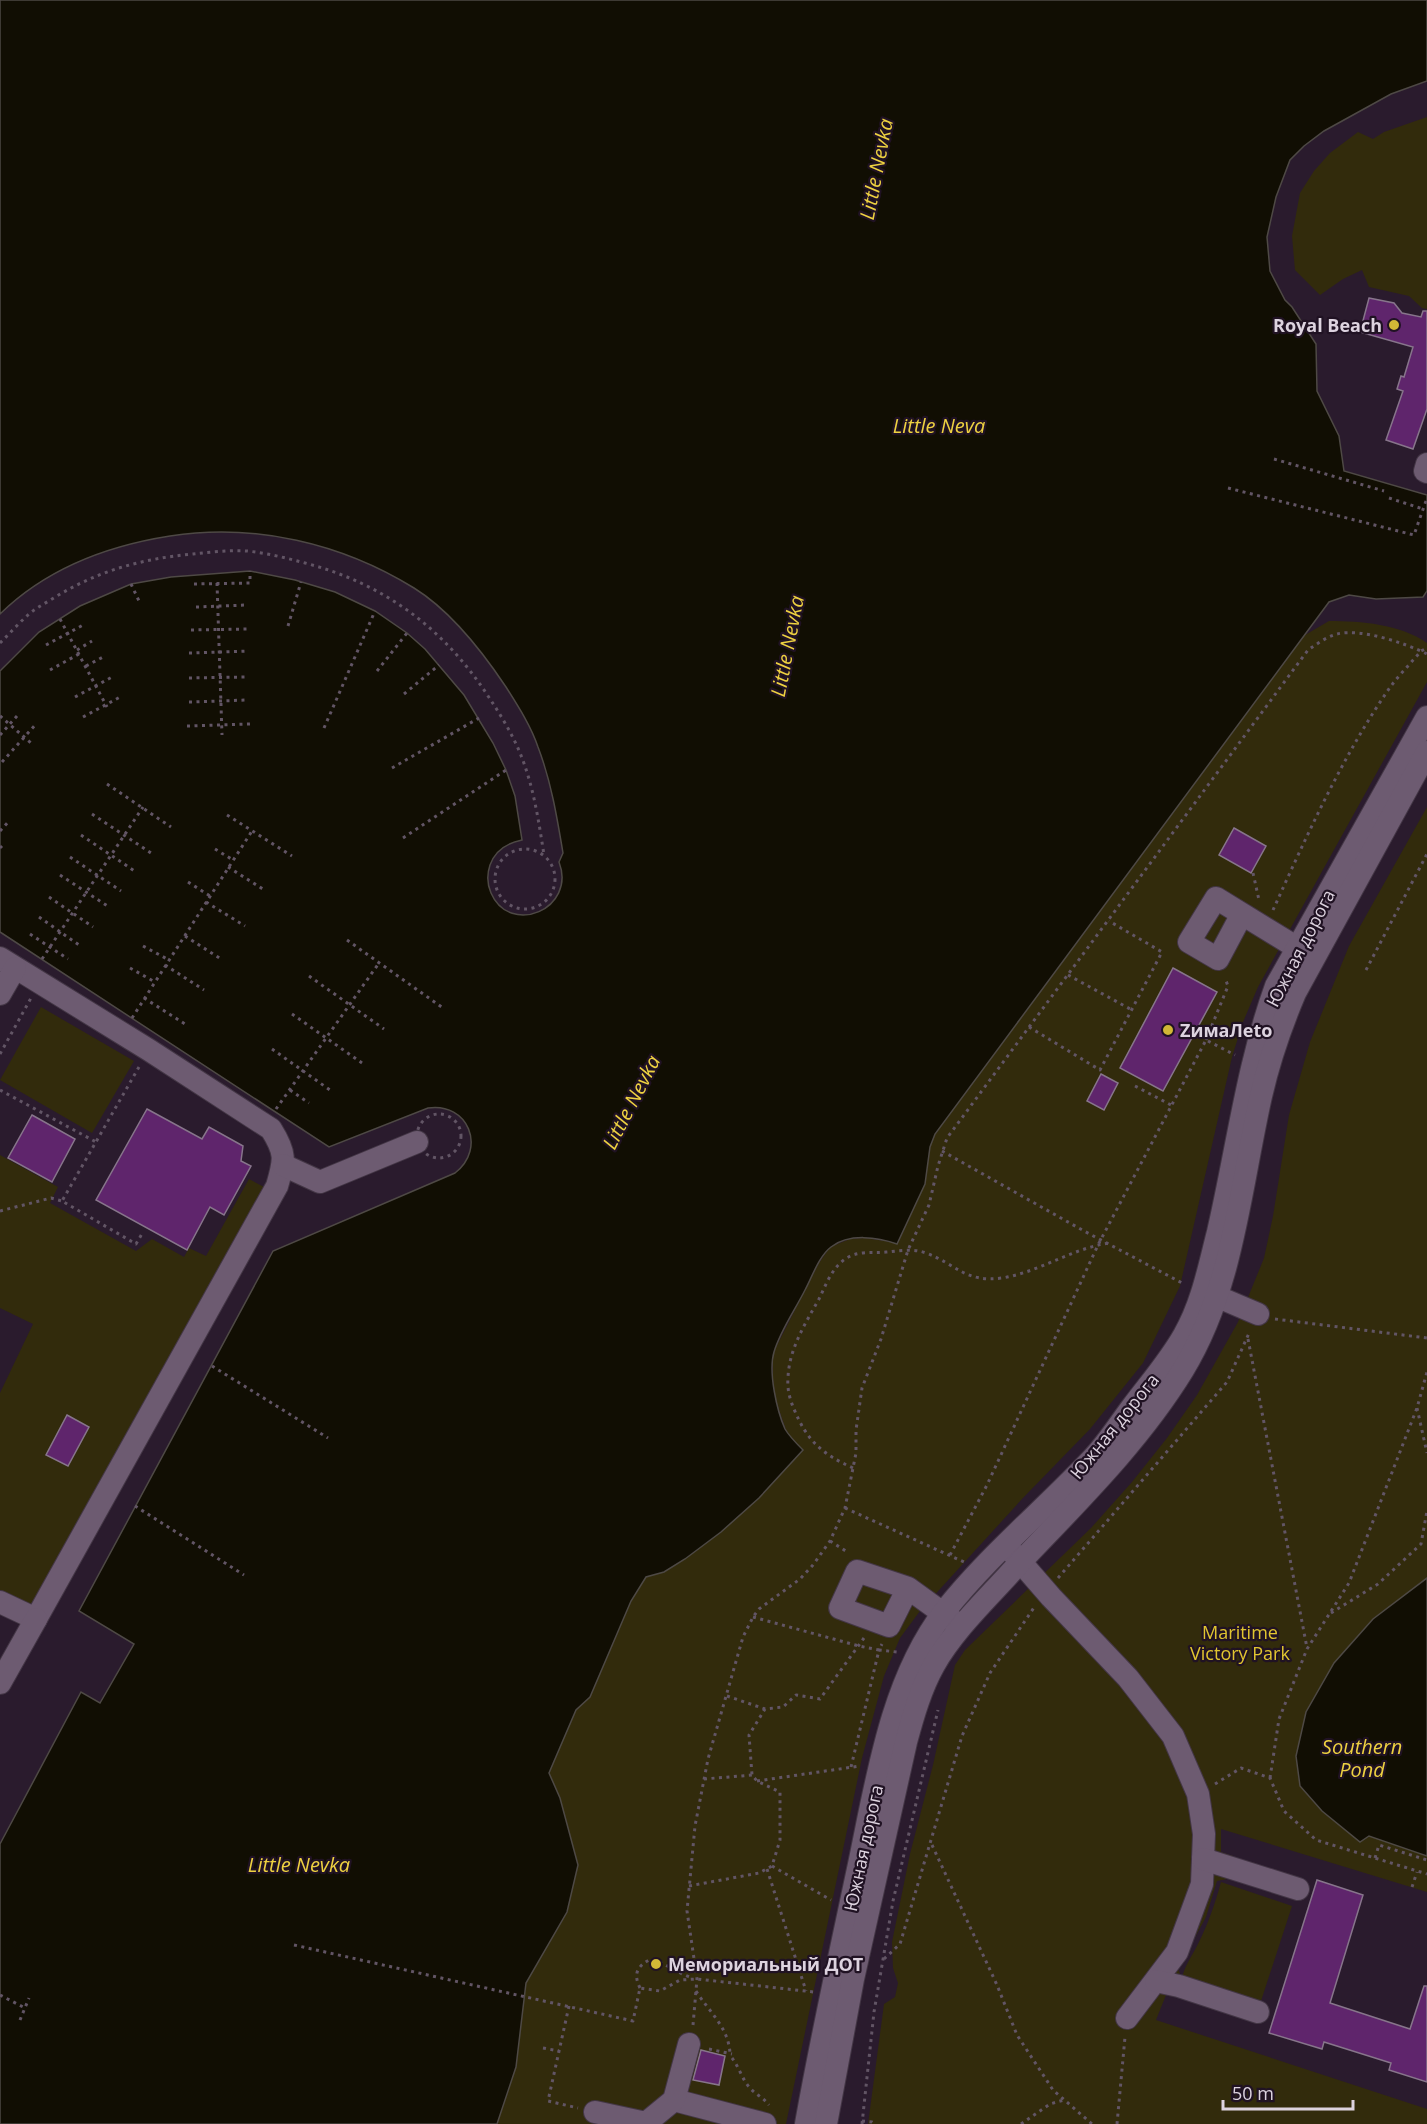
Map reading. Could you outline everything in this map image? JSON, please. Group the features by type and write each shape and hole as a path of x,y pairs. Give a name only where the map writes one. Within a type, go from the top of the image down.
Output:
{"street":[{"path":"1427,464 1425,471 1427,472"},
{"name":"Южная дорога","path":"1306,953 1427,717"},
{"name":"Южная дорога","path":"826,2124 853,1979 906,1742 912,1719 933,1667 1014,1553 1096,1454 1184,1335 1196,1311 1202,1290 1226,1198 1245,1091 1263,1022 1276,986 1306,953 1427,752"},
{"path":"1242,914 1218,959 1190,942 1216,898 1306,953"},
{"path":"0,994 7,963 150,1050 271,1129 282,1147 283,1165 277,1186 0,1683"},
{"path":"283,1165 320,1182 417,1142"},
{"path":"1202,1290 1258,1314"},
{"path":"1014,1553 1128,1678 1173,1737 1198,1794 1204,1834 1202,1884 1177,1952 1126,2018"},
{"name":"Южная дорога","path":"806,2124 836,1969 882,1759 895,1713 916,1658 944,1612 1014,1553"},
{"path":"908,1588 881,1623 840,1608 857,1571 908,1588 962,1627"},
{"path":"0,1602 36,1619"},
{"path":"1203,1859 1298,1889"},
{"path":"1156,1981 1179,1986 1258,2012"},
{"path":"595,2112 646,2123 674,2100 689,2044"},
{"path":"674,2100 767,2117"}],"path":[{"path":"1274,459 1384,491"},
{"path":"1228,488 1414,535 1427,498"},
{"path":"1389,498 1423,509"},
{"path":"0,643 30,613 68,589 132,563 192,554 246,551 281,557 344,574 411,611 444,641 481,684 510,733 522,758 531,787 544,855 551,864 555,876 550,895 541,904 531,908 518,908 507,903 496,883 497,870 503,859 513,852 525,849 544,855"},
{"path":"194,584 250,582 250,572"},
{"path":"288,626 301,582"},
{"path":"218,583 222,735"},
{"path":"131,584 140,603"},
{"path":"196,607 246,605"},
{"path":"324,728 375,611"},
{"path":"60,619 107,706"},
{"path":"46,645 85,624"},
{"path":"190,630 249,629"},
{"path":"731,2055 689,2044 697,1979 687,1911 694,1826 704,1779 743,1637 753,1617 759,1609 800,1579 813,1565 830,1541 845,1508 853,1468 862,1388 884,1330 908,1250 929,1205 947,1138 1308,650 1335,634 1350,632 1371,635 1427,654"},
{"path":"377,671 407,633"},
{"path":"50,670 92,641"},
{"path":"1265,928 1307,835 1364,728 1392,684 1421,651 1427,648"},
{"path":"189,653 249,651"},
{"path":"85,666 103,657"},
{"path":"404,694 439,665"},
{"path":"75,697 114,676"},
{"path":"189,678 248,677"},
{"path":"83,717 122,696"},
{"path":"189,702 248,700"},
{"path":"0,716 31,743"},
{"path":"0,735 17,716"},
{"path":"392,768 479,718"},
{"path":"2,762 37,723"},
{"path":"187,726 250,724"},
{"path":"403,838 506,770"},
{"path":"107,784 171,827"},
{"path":"42,959 143,807"},
{"path":"92,814 151,853"},
{"path":"227,815 292,856"},
{"path":"0,831 10,820"},
{"path":"132,1018 252,831"},
{"path":"81,835 136,872"},
{"path":"215,849 233,860"},
{"path":"1366,970 1427,854"},
{"path":"70,857 121,891"},
{"path":"228,867 266,891"},
{"path":"60,875 109,907"},
{"path":"188,882 210,896"},
{"path":"49,897 93,927"},
{"path":"206,902 245,926"},
{"path":"39,917 79,945"},
{"path":"1029,1027 1100,1070 1162,952 1109,921"},
{"path":"30,934 68,959"},
{"path":"184,936 221,959"},
{"path":"347,940 443,1008"},
{"path":"143,946 169,960"},
{"path":"950,1555 987,1485 1101,1238 1206,1040 1228,986 1218,959"},
{"path":"275,1111 379,963"},
{"path":"165,965 204,990"},
{"path":"130,968 155,982"},
{"path":"1068,975 1132,1011"},
{"path":"309,976 384,1029"},
{"path":"0,1054 40,983"},
{"path":"144,999 185,1024"},
{"path":"292,1014 362,1063"},
{"path":"1206,1040 1255,1054"},
{"path":"272,1048 330,1090"},
{"path":"62,1201 150,1050"},
{"path":"1135,1086 1171,1105"},
{"path":"0,1090 96,1142"},
{"path":"290,1090 309,1103"},
{"path":"434,1114 444,1114 453,1119 461,1132 458,1147 446,1157 431,1157 417,1142 418,1127 434,1114"},
{"path":"942,1151 1084,1231 1202,1290"},
{"path":"0,1210 51,1198 62,1201 136,1244 143,1232"},
{"path":"853,1468 832,1458 812,1442 800,1423 787,1382 794,1346 836,1265 848,1256 908,1250 926,1253 962,1274 982,1278 1003,1278 1098,1245 1110,1243"},
{"path":"1258,1314 1272,1318 1427,1338"},
{"path":"1247,1338 1307,1649"},
{"path":"212,1366 328,1438"},
{"path":"1427,1372 1417,1408 1348,1582 1307,1649 1279,1719 1270,1778 1284,1811 1316,1840 1427,1874"},
{"path":"1417,1408 1427,1454"},
{"path":"135,1506 244,1575"},
{"path":"845,1508 968,1564"},
{"path":"1329,1614 1378,1584 1421,1544 1427,1511"},
{"path":"753,1617 859,1646 898,1652"},
{"path":"726,1696 765,1709 783,1707 796,1695 820,1699 859,1646 881,1623"},
{"path":"851,1767 879,1650 881,1623"},
{"path":"875,2124 862,2122 874,2012 893,1901 939,1701"},
{"path":"689,1886 759,1873 772,1866 780,1839 780,1792 757,1781 752,1775 749,1735 765,1709"},
{"path":"757,1781 862,1766"},
{"path":"1198,1794 1241,1768 1270,1778"},
{"path":"704,1779 752,1775"},
{"path":"932,1844 997,1984 1017,2035 1053,2090 1092,2124"},
{"path":"1375,1858 1379,1845 1427,1860"},
{"path":"772,1866 835,1902"},
{"path":"767,1869 806,1991"},
{"path":"1412,1887 1417,1871"},
{"path":"294,1945 633,2021 640,1988 635,1976 636,1971 651,1959 685,1976 697,1979 816,1993"},
{"path":"640,1988 657,1991 680,1980 697,1979"},
{"path":"696,1991 711,2014 722,2025 730,2044 731,2055 748,2087 765,2100 767,2117"},
{"path":"0,1995 25,2008"},
{"path":"20,2020 29,1998"},
{"path":"569,2006 548,2101 595,2112"},
{"path":"1117,2124 1126,2018"},
{"path":"543,2048 559,2051"},
{"path":"1021,2124 1050,2104 1064,2100"}],"green space":[{"path":"1427,117 1427,309 1422,308 1409,296 1369,287 1362,270 1343,279 1320,295 1295,270 1292,236 1300,193 1314,171 1330,153 1358,132 1373,139 1384,132"},
{"path":"1329,621 1380,625 1405,632 1427,643 1427,682 1258,987 1243,1022 1232,1057 1180,1286 1143,1363 1090,1429 1022,1499 920,1611 900,1638 884,1676 862,1758 786,2124 497,2124 516,2067 526,1983 567,1912 560,1798 549,1773 576,1710 590,1697 631,1601 646,1577 664,1572 721,1532 759,1498 779,1475 786,1430 776,1401 773,1353 819,1263 830,1247 850,1239 865,1238 898,1243 925,1184 930,1147 935,1134 1300,638"},
{"name":"Maritime Victory Park","path":"1427,807 1427,1892 1221,1829 1221,1852 1233,1856 1227,1879 1217,1881 1206,1917 1178,1969 1181,1976 1175,1994 1166,1995 1156,2020 1427,2109 1427,2124 868,2124 884,2004 895,1997 898,1983 893,1968 892,1942 910,1854 955,1665 965,1650 1091,1528 1132,1482 1197,1395 1238,1322 1264,1258 1289,1115 1310,1042 1349,946"},
{"path":"41,1007 134,1061 92,1133 0,1080"},
{"path":"0,1155 58,1187 50,1203 136,1251 152,1239 184,1257 189,1248 206,1256 249,1179 264,1187 32,1607 0,1592 0,1393 33,1324 0,1308"},
{"path":"1221,1882 1292,1906 1260,2004 1182,1979 1186,1965 1208,1921"}],"water":[{"path":"0,0 1427,0 1427,81 1391,94 1324,131 1304,146 1290,160 1276,197 1267,237 1270,271 1285,300 1316,344 1317,391 1339,436 1344,471 1427,495 1427,591 1423,597 1376,599 1349,595 1329,602 935,1134 930,1147 925,1184 897,1244 873,1238 855,1238 831,1247 819,1261 780,1336 772,1360 774,1391 782,1421 785,1429 803,1450 759,1498 721,1532 664,1572 646,1577 631,1601 590,1697 576,1710 549,1773 560,1798 578,1865 567,1912 526,1983 516,2067 497,2124 0,2124 0,1844 81,1692 100,1703 134,1644 79,1611 273,1251 455,1173 465,1163 470,1151 471,1140 463,1119 454,1112 442,1108 428,1108 329,1147 0,932 0,671 39,632 80,606 131,584 171,577 250,571 295,580 335,592 375,611 407,633 425,649 464,695 493,743 515,796 522,840 502,848 490,865 489,886 500,906 512,913 526,915 539,912 550,904 559,893 562,879 559,862 563,853 543,760 532,731 497,673 465,633 428,597 386,572 357,559 327,548 265,535 234,532 170,536 123,546 79,562 37,584 0,614"},
{"name":"Southern Pond","path":"1427,1578 1427,1856 1369,1836 1360,1842 1322,1811 1300,1786 1296,1756 1306,1712 1334,1663 1373,1619"}],"building":[{"path":"1369,298 1394,303 1402,313 1421,317 1423,311 1427,311 1427,409 1413,449 1386,440 1403,391 1397,389 1401,376 1404,377 1413,347 1360,332"},
{"path":"1234,828 1266,846 1251,873 1219,855"},
{"name":"ZимаЛеtо","path":"1173,968 1217,992 1163,1091 1120,1068"},
{"path":"1101,1074 1118,1083 1104,1110 1087,1101"},
{"path":"147,1109 202,1139 209,1127 243,1146 241,1161 251,1166 224,1215 210,1207 187,1250 96,1200"},
{"path":"32,1115 75,1139 52,1182 8,1158"},
{"path":"67,1415 89,1427 68,1466 46,1455"},
{"path":"1317,1880 1363,1895 1330,2003 1410,2029 1424,1986 1427,1986 1427,2082 1389,2070 1391,2063 1324,2042 1322,2049 1269,2033"},
{"path":"701,2050 725,2056 719,2085 693,2080"}],"place":[{"name":"Royal Beach","path":"1394,325"},
{"name":"ZимаЛеtо","path":"1168,1030"},
{"name":"Мемориальный ДОТ","path":"656,1964"}],"water label":[{"name":"Little Nevka","path":"876,169"},
{"name":"Little Neva","path":"939,425"},
{"name":"Little Nevka","path":"787,646"},
{"name":"Little Nevka","path":"631,1102"},
{"name":"Little Nevka","path":"299,1864"}]}
